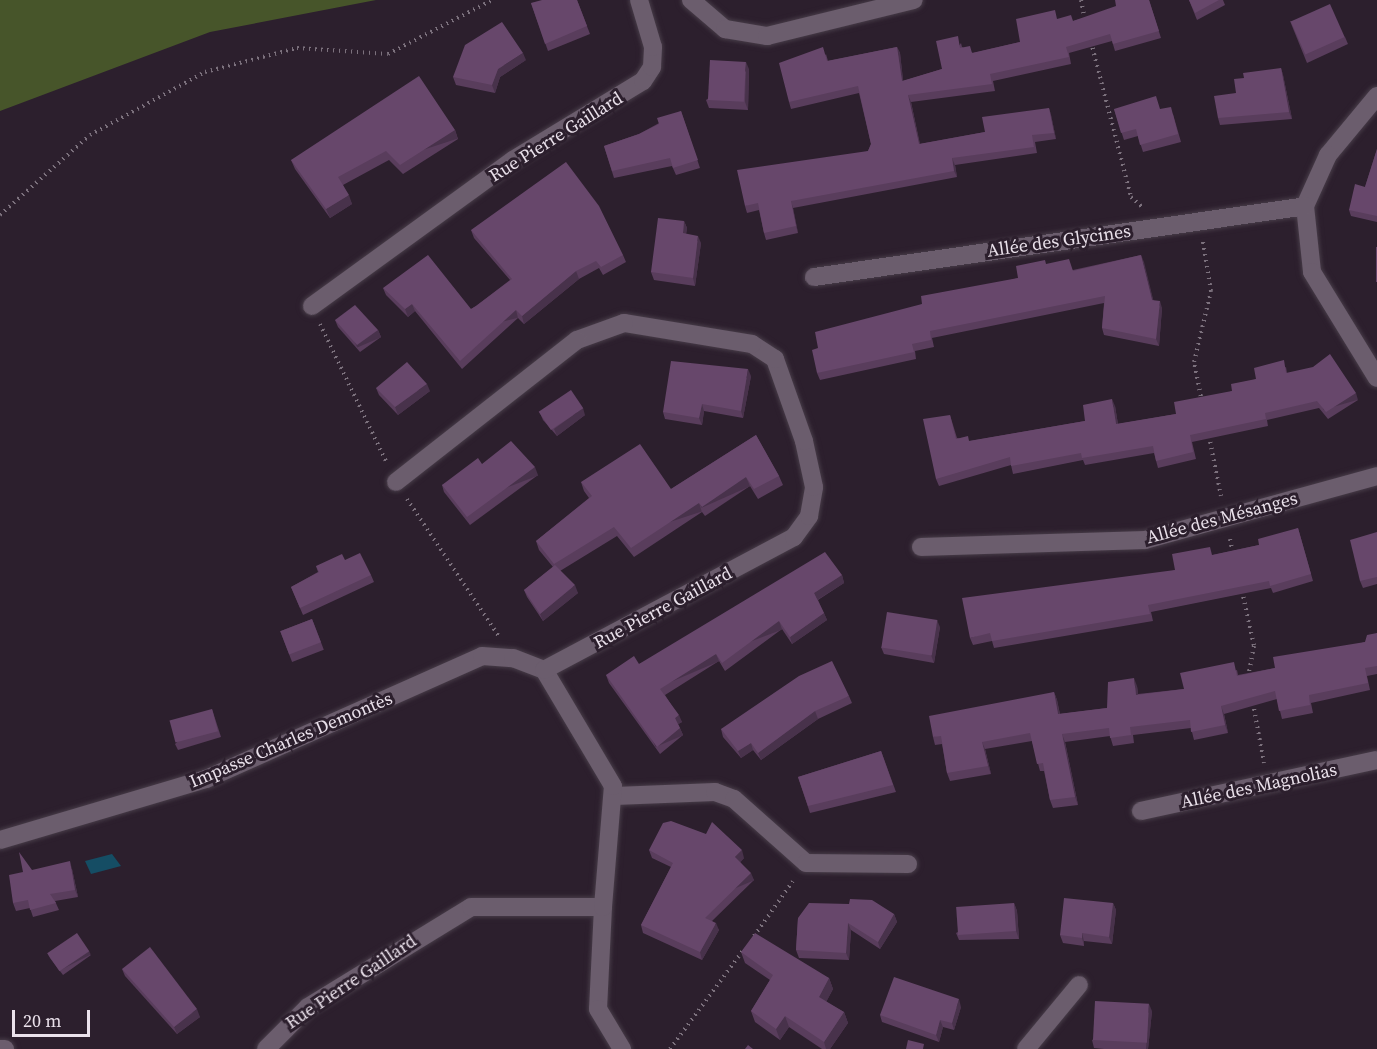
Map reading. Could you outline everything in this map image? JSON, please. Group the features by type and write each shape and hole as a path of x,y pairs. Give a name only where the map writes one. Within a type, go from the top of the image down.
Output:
{"street":[{"name":"Rue Pierre Gaillard","path":"312,306 513,160 644,81 652,67 653,47 639,0"},
{"path":"691,0 725,29 767,36 914,0"},
{"path":"1377,96 1328,155 1305,206 1312,272 1377,378"},
{"name":"Allée des Glycines","path":"814,277 1305,206"},
{"name":"Rue Pierre Gaillard","path":"396,482 564,350 599,329 624,323 733,340 775,359 812,471 813,503 803,526 755,560 544,670"},
{"name":"Allée des Mésanges","path":"921,546 1145,540 1377,476"},
{"name":"Impasse Charles Demontès","path":"0,840 206,779 482,656 513,658 544,670"},
{"path":"544,670 601,759 615,796 603,907 598,1009 621,1049"},
{"name":"Allée des Magnolias","path":"1140,811 1377,760"},
{"path":"615,796 715,792 734,799 806,863 908,864"},
{"name":"Rue Pierre Gaillard","path":"266,1049 308,1007 471,907 603,907"},
{"path":"1026,1049 1079,986"},
{"path":"0,1049 5,1049"}],"path":[{"path":"0,215 90,135 205,72 297,48 388,54 492,0"},
{"path":"1080,0 1131,198 1162,226"},
{"path":"1203,407 1194,362 1211,291 1205,251"},
{"path":"1207,429 1236,565"},
{"path":"1241,588 1254,646 1249,685"},
{"path":"1251,696 1268,784"},
{"path":"670,1049 806,863"}],"green space":[{"path":"0,0 376,0 210,32 0,111"}],"water":[{"path":"112,854 121,866 91,874 85,861"}],"building":[{"path":"542,0 577,0 587,26 545,44 531,3"},
{"path":"1115,0 1149,0 1159,31 1113,44 1110,34 1066,47 1069,57 990,74 992,84 908,95 919,144 985,132 982,117 1049,108 1054,133 1032,135 1034,147 952,158 954,171 791,201 796,226 764,233 758,203 745,206 737,170 868,151 871,144 858,86 789,102 779,63 823,47 827,61 897,47 902,81 942,69 936,41 958,36 960,48 970,46 972,53 1020,42 1016,19 1055,10 1057,19 1071,15 1073,21 1116,6"},
{"path":"1189,0 1219,0 1195,13"},
{"path":"1330,4 1345,37 1305,54 1291,21"},
{"path":"502,22 523,53 498,69 492,85 453,77 465,45"},
{"path":"710,60 746,62 744,102 708,100"},
{"path":"1281,68 1289,112 1218,118 1214,96 1236,93 1234,79 1244,78 1243,73"},
{"path":"419,76 455,130 400,165 386,151 338,177 349,195 326,209 291,160"},
{"path":"1156,96 1160,109 1171,107 1178,134 1140,145 1136,129 1121,133 1114,109"},
{"path":"681,111 698,160 673,168 670,158 612,171 604,146 639,134 659,124 657,118"},
{"path":"1377,149 1377,216 1349,210 1355,184 1365,187"},
{"path":"566,162 599,206 623,255 601,267 596,261 576,271 522,316 516,310 460,361 412,304 405,309 383,288 428,255 471,309 476,306 512,279 471,230"},
{"path":"658,218 684,221 683,233 698,236 693,278 651,272"},
{"path":"1376,247 1377,282 1376,282"},
{"path":"1141,255 1152,300 1160,301 1156,339 1102,328 1105,296 930,331 931,340 912,344 914,352 817,373 812,350 818,348 815,332 922,304 921,296 1018,278 1016,266 1045,260 1046,264 1069,259 1073,271"},
{"path":"355,305 378,330 357,345 335,320"},
{"path":"1330,354 1356,393 1326,412 1317,401 1265,413 1266,419 1190,435 1193,452 1156,461 1153,446 1082,458 1081,453 1011,466 1010,457 936,479 923,419 950,415 956,439 968,436 969,441 1085,421 1083,405 1112,399 1116,424 1176,414 1174,402 1232,391 1231,384 1256,379 1254,368 1284,360 1286,373 1313,367"},
{"path":"671,361 748,369 741,411 702,404 699,418 663,412"},
{"path":"407,362 427,384 395,407 376,388"},
{"path":"571,390 583,408 551,430 539,412"},
{"path":"756,435 779,476 754,489 746,477 702,507 699,503 631,548 614,527 554,564 536,541 592,496 581,482 640,444 671,489"},
{"path":"511,441 535,467 467,517 442,485 478,458 482,464"},
{"path":"1298,528 1311,574 1270,586 1269,581 1148,605 1150,614 992,641 990,633 970,638 962,598 1175,570 1172,554 1210,547 1212,555 1259,545 1258,539"},
{"path":"1377,532 1377,577 1360,581 1350,540"},
{"path":"825,552 842,575 814,593 824,613 790,637 779,621 722,663 716,654 660,689 679,715 675,718 680,728 657,747 606,675 634,656 639,664"},
{"path":"360,553 371,575 300,608 291,587 319,572 316,566 342,554 345,560"},
{"path":"555,565 575,585 540,614 524,590"},
{"path":"887,612 937,620 932,656 881,648"},
{"path":"312,619 321,642 289,655 280,631"},
{"path":"1377,633 1377,666 1365,668 1368,683 1309,695 1310,705 1279,711 1275,691 1221,706 1225,725 1191,732 1190,720 1130,727 1131,735 1110,738 1109,728 1062,734 1075,797 1050,800 1043,763 1037,764 1030,733 982,742 988,766 947,773 941,736 933,737 929,716 1054,692 1058,714 1107,708 1108,682 1134,678 1136,695 1184,689 1180,673 1234,662 1237,676 1275,668 1273,657 1365,642 1367,635"},
{"path":"832,661 849,696 815,711 758,753 751,743 738,751 721,729 799,676"},
{"path":"212,709 218,731 175,743 169,720"},
{"path":"881,751 893,785 808,806 798,777"},
{"path":"671,821 706,834 712,822 742,850 735,857 751,873 705,918 716,923 700,952 641,925 673,863 649,850 663,823"},
{"path":"19,852 32,870 70,861 75,890 50,894 56,903 30,910 28,900 13,903 9,875 23,872"},
{"path":"1064,898 1113,903 1109,937 1082,933 1082,938 1060,935"},
{"path":"850,899 872,900 894,914 878,942 848,923 846,953 796,950 798,918 809,903 849,904"},
{"path":"1014,903 1016,931 958,935 956,907"},
{"path":"77,933 89,951 59,971 47,953"},
{"path":"755,933 829,978 819,997 844,1012 824,1042 785,1016 776,1029 751,1011 773,975 741,952"},
{"path":"150,947 197,1009 174,1027 122,969"},
{"path":"894,977 959,999 952,1023 940,1020 936,1035 880,1015"},
{"path":"1095,1001 1149,1004 1147,1043 1093,1040"},
{"path":"908,1040 924,1044 923,1049 906,1049"}]}
